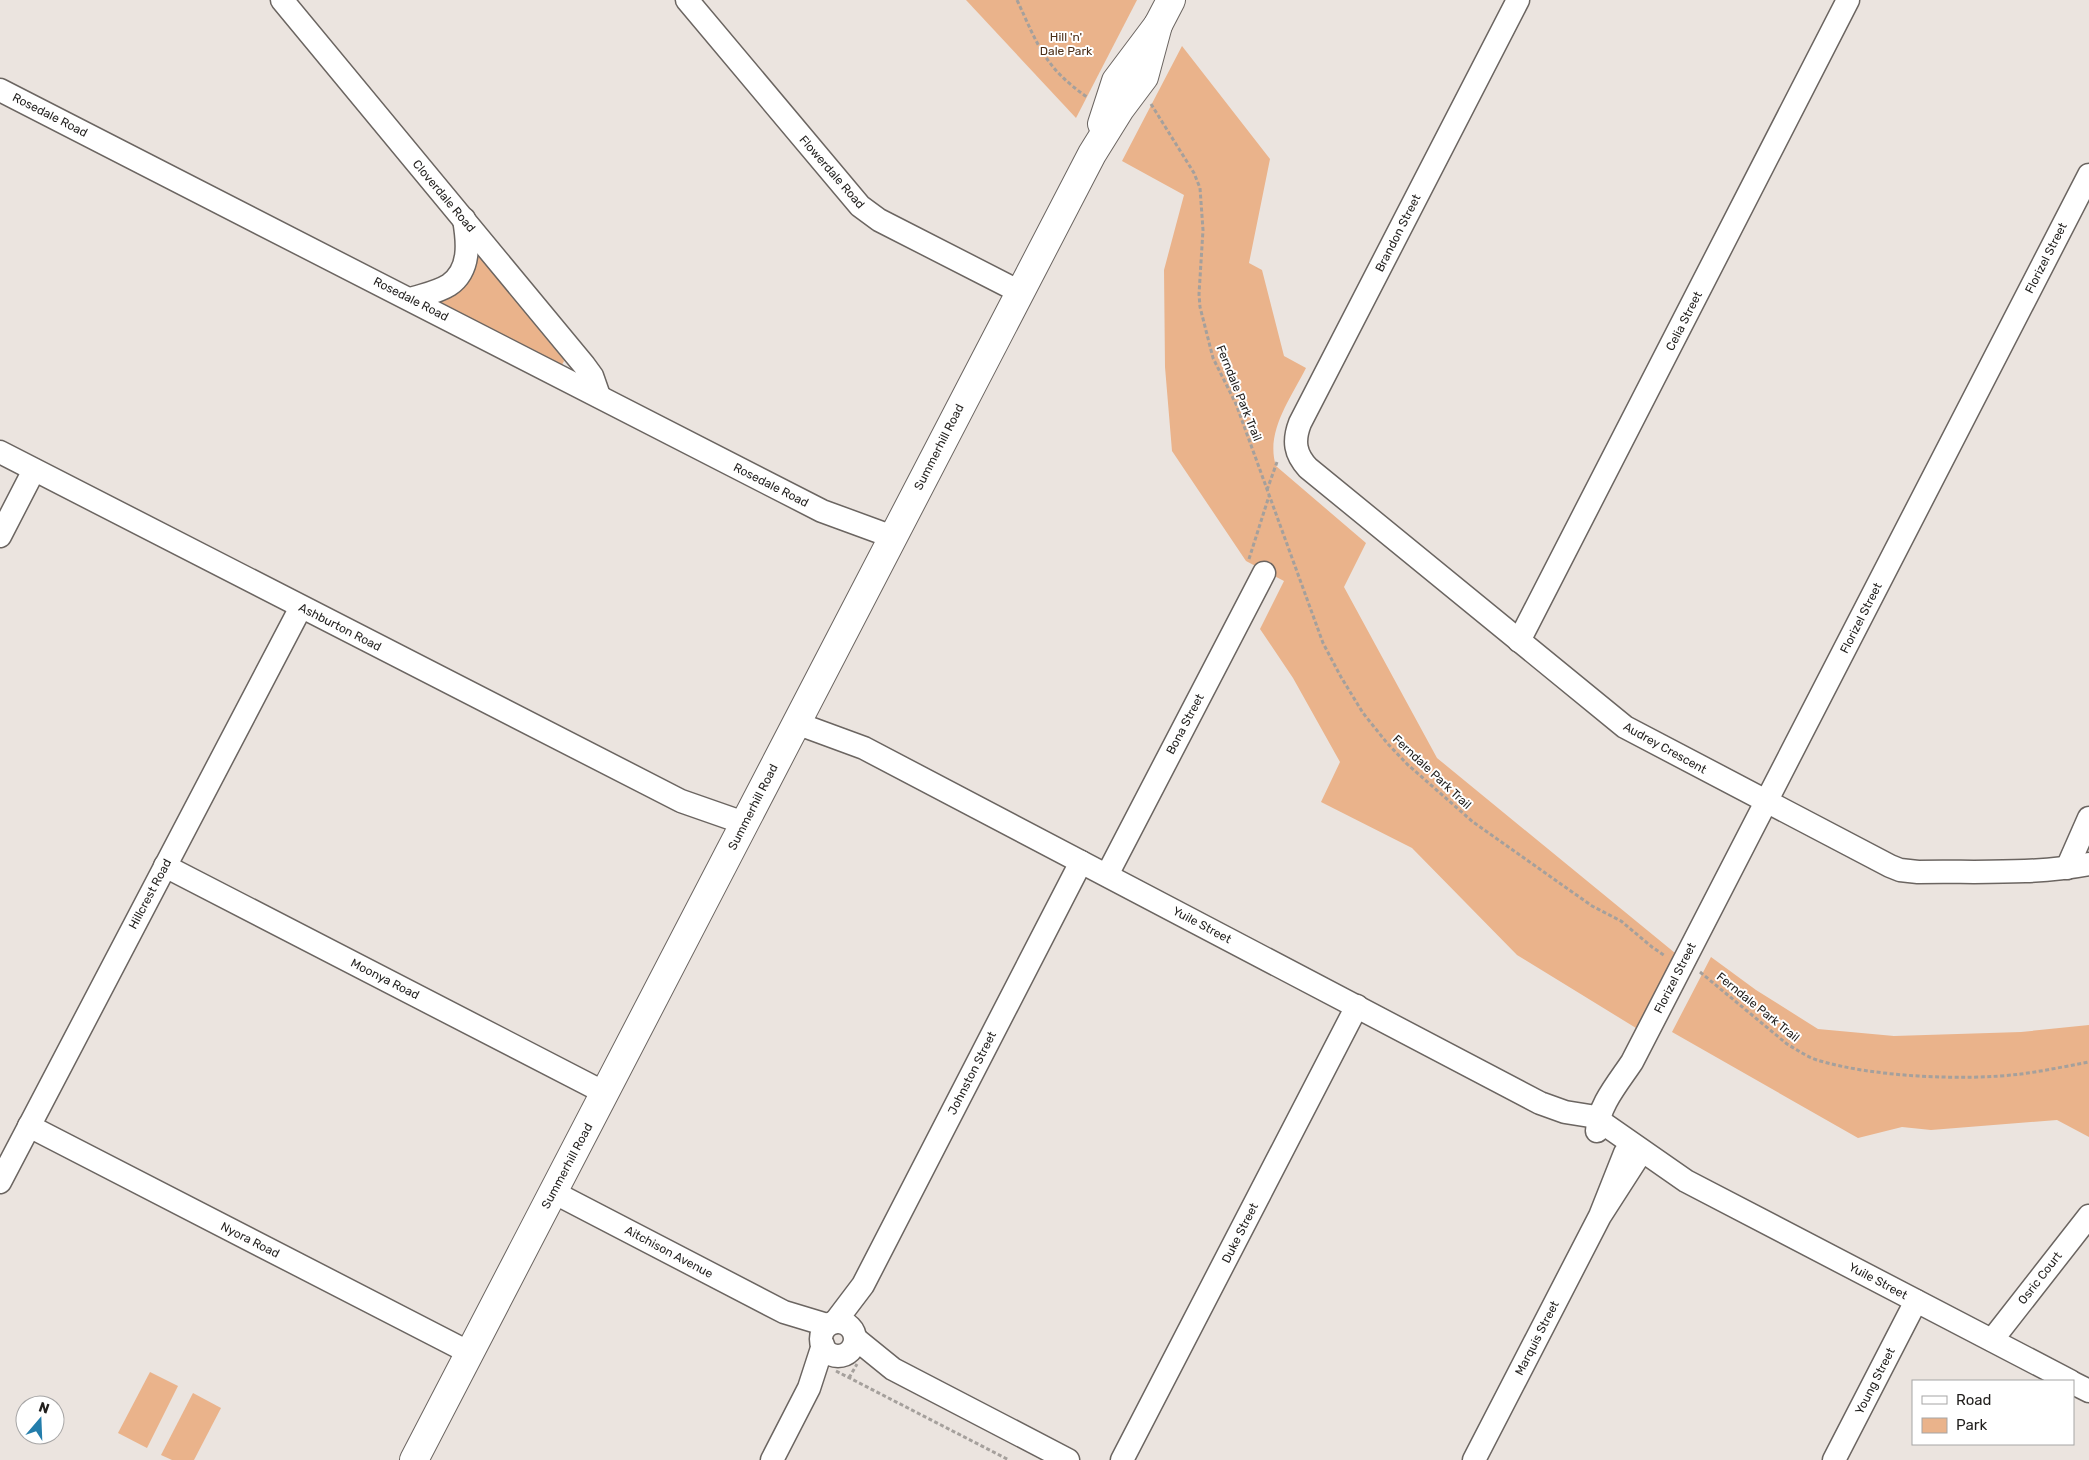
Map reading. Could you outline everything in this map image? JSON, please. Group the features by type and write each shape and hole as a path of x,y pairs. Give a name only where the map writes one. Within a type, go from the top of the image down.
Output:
{"main road":[{"name":"Summerhill Road","path":"1092,154 1116,81 1158,25 1171,0"},
{"name":"Summerhill Road","path":"414,1460 1092,154 1144,77 1158,25"}],"street":[{"name":"Cloverdale Road","path":"282,0 584,365 592,376 599,396"},
{"name":"Flowerdale Road","path":"687,0 860,206 880,220 1020,292"},
{"name":"Brandon Street","path":"1308,468 1299,457 1296,449 1297,432 1300,424 1518,0"},
{"name":"Celia Street","path":"1519,641 1848,0"},
{"name":"Rosedale Road","path":"0,90 889,545"},
{"name":"Florizel Street","path":"1600,1125 1612,1092 1632,1062 1683,964 2089,175"},
{"path":"411,299 448,286 458,277 466,259 468,242 464,219"},
{"name":"Ashburton Road","path":"0,452 740,832"},
{"name":"Audrey Crescent","path":"1308,468 1615,720 1636,734 1900,870 1918,872 2067,868 2089,864"},
{"path":"0,536 34,470"},
{"name":"Bona Street","path":"1107,875 1255,570"},
{"name":"Hillcrest Road","path":"0,1182 301,607"},
{"name":"Yuile Street","path":"801,714 1540,1103 1566,1122 1600,1125 1632,1153 1657,1171 1686,1181 2067,1380"},
{"path":"2067,868 2089,818"},
{"name":"Johnston Street","path":"772,1460 809,1388 837,1342 863,1285 1081,862"},
{"name":"Moonya Road","path":"165,866 605,1093"},
{"name":"Duke Street","path":"1122,1460 1357,1006"},
{"name":"Nyora Road","path":"29,1126 470,1353"},
{"name":"Marquis Street","path":"1474,1460 1632,1153"},
{"name":"Aitchison Avenue","path":"553,1192 784,1312 837,1342 1068,1460"},
{"name":"Osric Court","path":"1992,1340 2089,1216"},
{"name":"Young Street","path":"1834,1460 1916,1301"},
{"name":"Yuile Street","path":"2074,1384 2089,1391"}],"path":[{"path":"1023,0 1017,1 1042,54 1050,66 1088,98 1092,92"},
{"name":"Ferndale Park Trail","path":"1132,95 1146,99 1156,110 1194,173 1200,188 1203,230 1199,294 1200,307 1213,358 1236,404 1323,643 1363,713 1407,764 1473,822 1592,906 1621,921 1652,947 1699,972 1787,1044 1801,1053 1818,1060 1885,1072 1969,1077 2021,1074 2089,1062"},
{"path":"1267,490 1277,462"},
{"path":"1255,570 1270,496"},
{"path":"837,1342 1009,1460"}],"green space":[{"name":"Hill 'n' Dale Park","path":"966,0 1137,0 1076,118"},
{"path":"1182,46 1270,159 1249,263 1262,270 1284,356 1306,368 1287,403 1277,428 1274,441 1276,466 1366,543 1344,587 1437,758 1675,953 1636,1028 1517,955 1412,848 1321,802 1340,762 1293,678 1260,629 1284,581 1246,561 1172,451 1165,367 1164,270 1184,195 1122,161"},
{"path":"476,255 480,257 563,359 562,365 441,303"},
{"path":"1711,957 1756,990 1818,1029 1894,1036 2021,1032 2089,1025 2089,1137 2057,1120 1931,1130 1902,1127 1858,1138 1672,1032"},
{"path":"150,1372 178,1386 147,1448 118,1433"},
{"path":"193,1393 221,1408 194,1460 172,1460 161,1455"}]}
